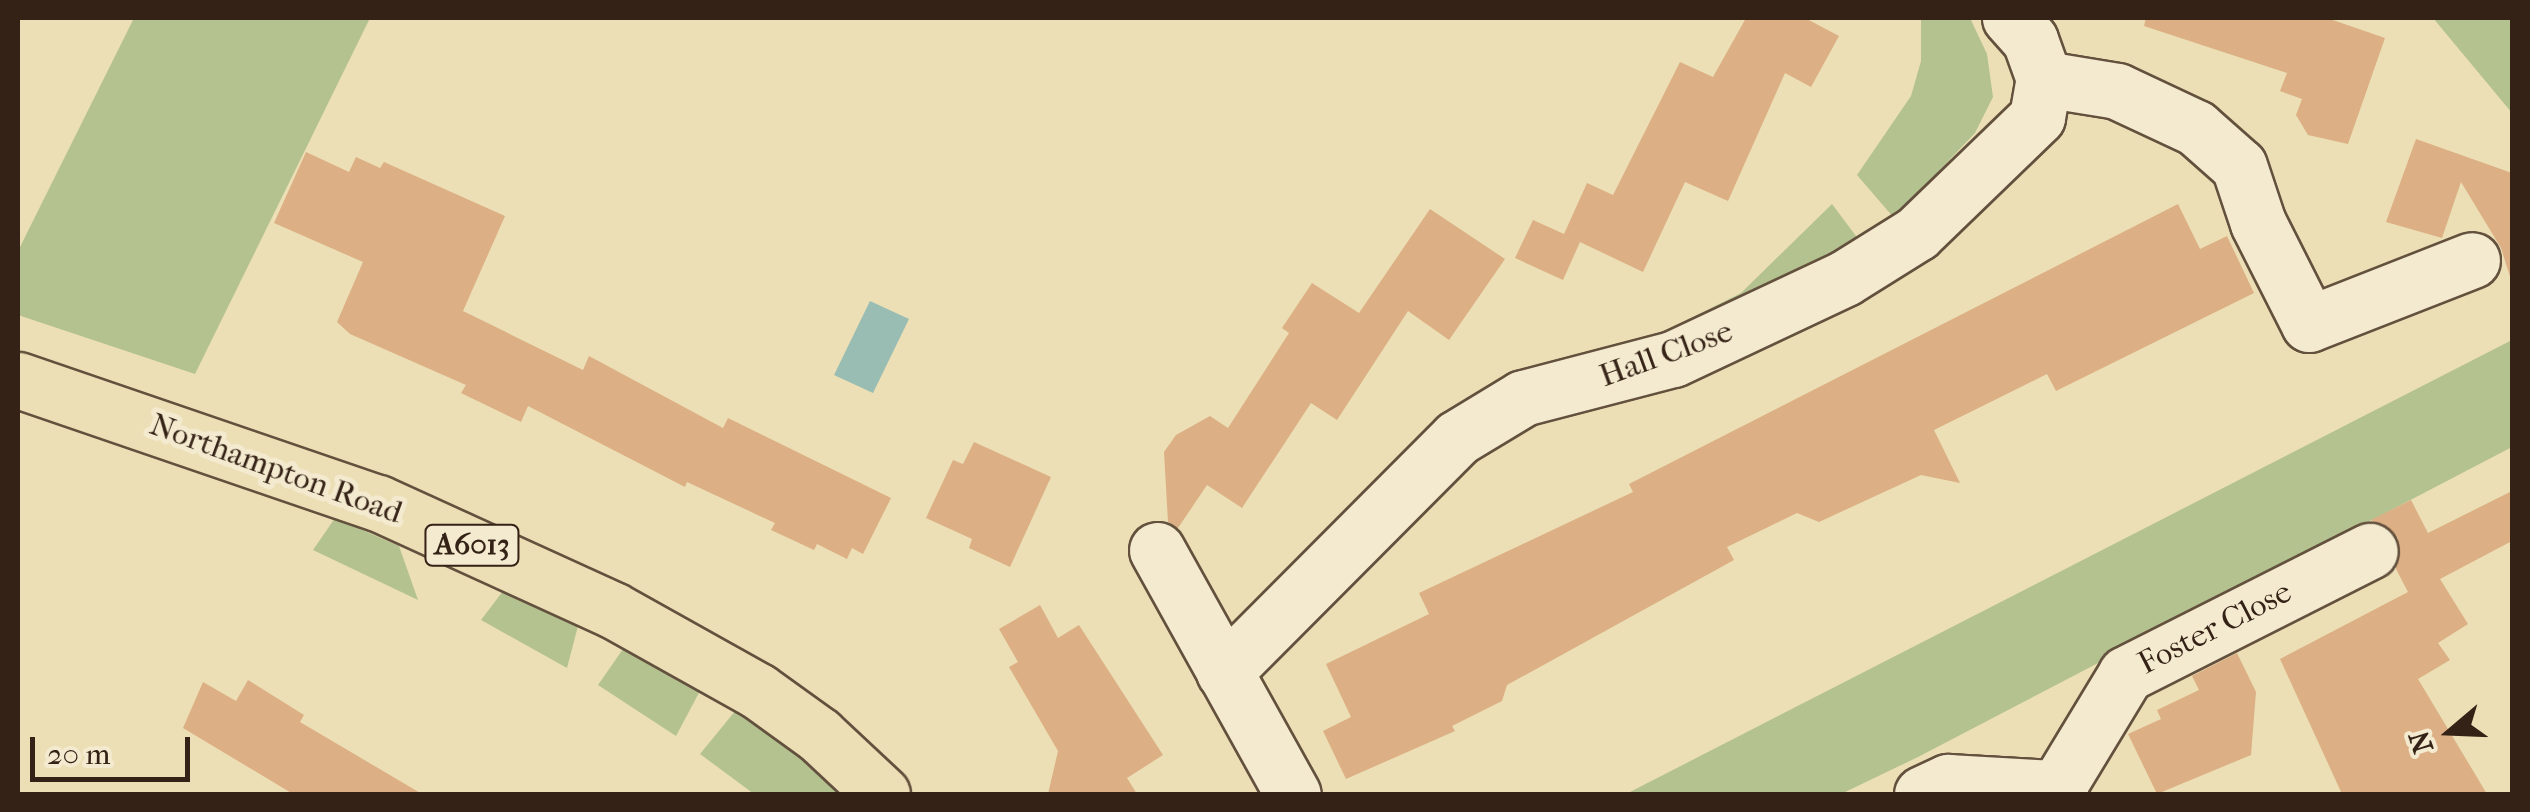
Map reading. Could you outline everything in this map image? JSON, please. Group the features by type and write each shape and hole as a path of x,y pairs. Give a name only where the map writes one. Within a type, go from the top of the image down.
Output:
{"main road":[{"name":"Northampton Road","path":"18,380 378,502 612,610 758,690 819,735 882,794"}],"street":[{"path":"2010,18 2030,40 2044,80 2117,91 2196,128 2239,166 2258,223 2309,324 2472,260"},
{"name":"Hall Close","path":"1224,672 1457,438 1522,398 1672,359 1846,278 1917,233 2018,141 2036,116 2044,80"},
{"path":"1157,550 1293,794"},
{"name":"Foster Close","path":"1935,788 2058,791 2126,674 2370,550"}],"green space":[{"path":"134,18 370,18 195,374 18,315 18,251"},
{"path":"1921,18 1970,18 1987,54 1993,97 1975,133 1894,218 1857,175 1911,96 1921,61"},
{"path":"2433,18 2512,18 2512,113"},
{"path":"1832,204 1862,244 1689,332 1683,322 1741,293"},
{"path":"2512,340 2512,447 1918,757 1841,794 1626,794"},
{"path":"335,518 399,546 418,600 313,550"},
{"path":"503,591 578,626 567,668 481,620"},
{"path":"623,649 701,689 676,736 598,685"},
{"path":"736,710 787,747 840,794 754,794 700,754"}],"water":[{"path":"870,301 909,319 873,393 834,375"}],"building":[{"path":"1746,18 1805,18 1839,36 1811,87 1785,73 1728,201 1685,182 1643,272 1580,242 1563,280 1515,258 1533,220 1564,234 1587,183 1613,195 1680,62 1713,77"},
{"path":"2146,18 2327,18 2385,38 2348,144 2308,135 2296,115 2302,99 2280,91 2287,73 2144,26"},
{"path":"2416,139 2512,173 2512,283 2501,248 2461,182 2442,238 2386,222"},
{"path":"306,152 349,172 356,157 380,168 384,162 505,216 463,311 583,370 589,356 723,428 728,418 891,498 863,554 852,548 847,559 817,544 814,550 771,530 775,523 687,482 685,487 528,406 521,422 461,393 466,385 350,334 337,322 363,262 274,223"},
{"path":"2178,204 2200,249 2227,236 2254,293 2056,391 2047,374 1934,430 1960,483 1921,475 1819,522 1797,513 1727,547 1734,560 1507,685 1502,701 1452,726 1455,731 1346,779 1323,731 1351,717 1326,664 1429,614 1419,593 1633,492 1629,484"},
{"path":"1430,209 1505,259 1449,340 1408,311 1337,420 1311,403 1242,508 1207,485 1178,528 1168,522 1164,452 1176,435 1210,416 1228,428 1289,333 1282,328 1312,283 1359,313"},
{"path":"974,442 1051,477 1010,567 969,548 972,539 926,518 953,460 963,464"},
{"path":"2512,491 2512,541 2440,579 2468,624 2438,643 2450,660 2418,679 2487,794 2342,794 2280,659 2408,592 2396,569 2398,538 2371,520 2411,500 2428,533"},
{"path":"1040,605 1058,638 1079,625 1163,755 1127,778 1137,794 1048,794 1058,751 1009,667 1018,662 999,629"},
{"path":"2237,653 2256,692 2251,755 2157,794 2128,734 2161,719 2157,710 2199,690 2192,676"},
{"path":"248,680 304,715 300,722 422,794 293,794 183,728 203,682 236,701"}]}
